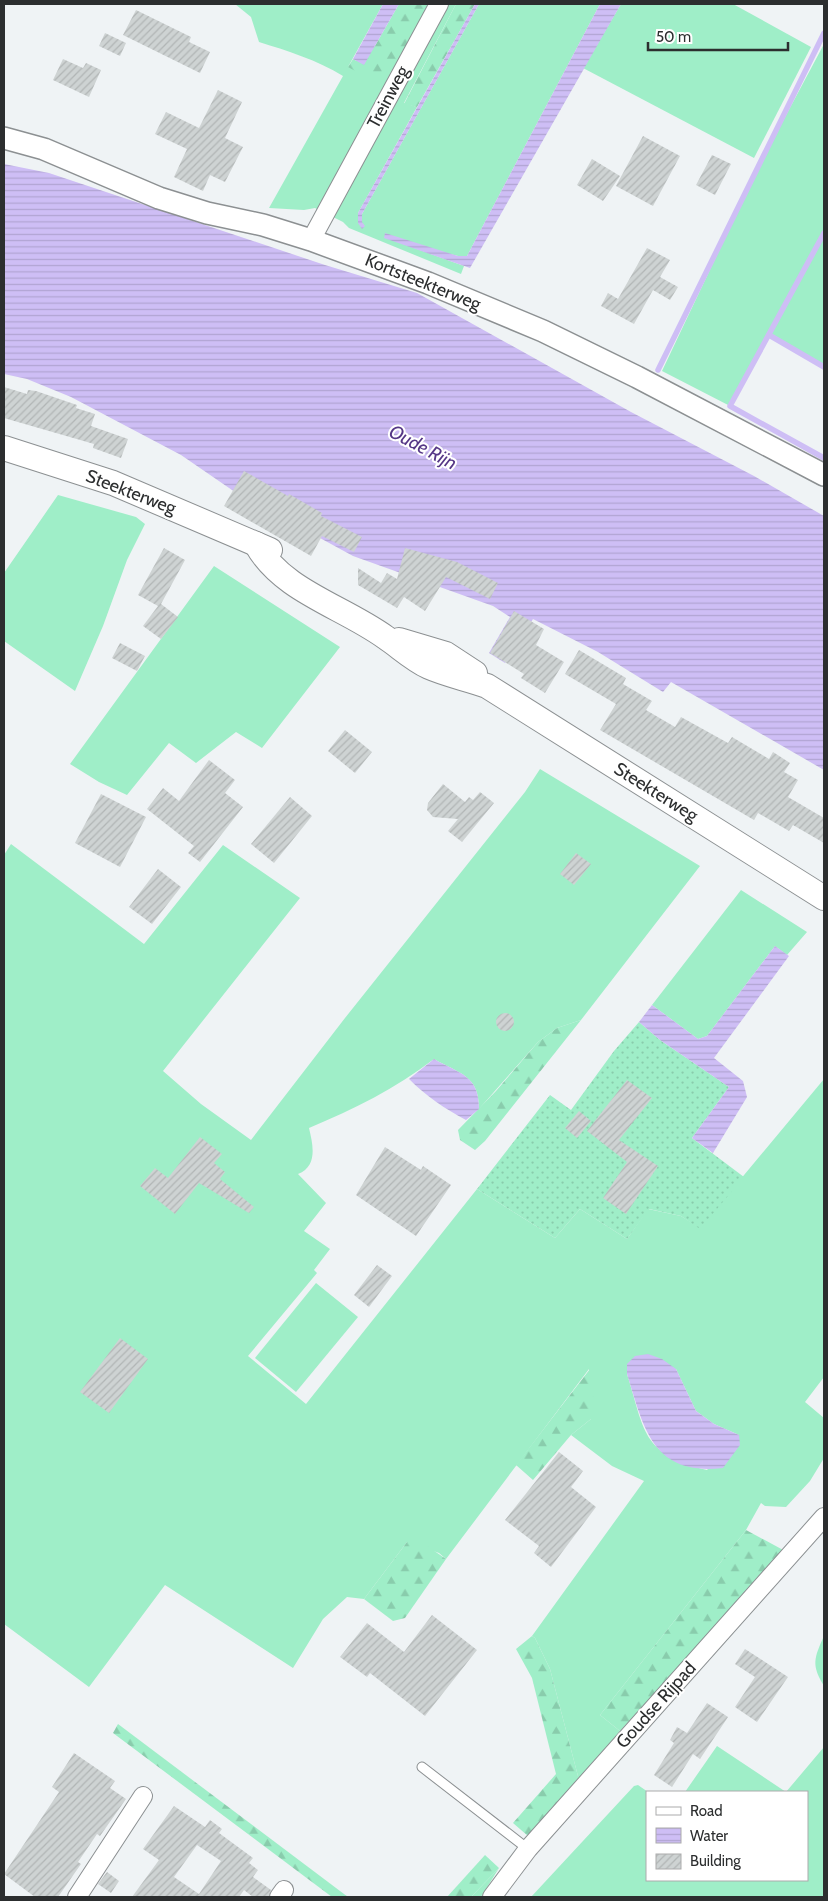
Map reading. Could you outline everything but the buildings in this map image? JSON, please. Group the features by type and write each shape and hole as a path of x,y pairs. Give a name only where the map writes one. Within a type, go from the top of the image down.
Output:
{"main road":[{"name":"Steekterweg","path":"4,448 113,483 256,544 264,558 288,581 324,600 385,637 446,654 473,670 487,686 824,898"}],"street":[{"name":"Treinweg","path":"311,240 439,4"},
{"name":"Kortsteekterweg","path":"4,138 44,149 159,198 207,213 263,225 311,240 428,283 543,331 637,377 824,475"},
{"name":"Goudse Rijpad","path":"492,1897 528,1850 824,1517"},
{"path":"77,1897 144,1796"}],"lane":[{"path":"422,1767 528,1850"}],"green space":[{"path":"235,4 383,4 348,67 431,4 456,4 404,103 417,107 358,213 362,222 362,214 479,4 600,4 467,256 458,256 384,237 464,266 461,274 349,228 343,222 315,208 304,210 269,208 343,76 291,52 259,42 251,17"},
{"path":"399,4 431,4 385,87 348,67 353,59 364,65"},
{"path":"456,4 475,4 417,107 404,104"},
{"path":"621,4 733,4 811,47 754,158 583,68"},
{"path":"824,44 824,232 806,266 824,234 824,367 769,335 730,406 662,371 761,162"},
{"path":"58,495 136,517 145,524 127,560 103,626 75,691 4,641 4,573"},
{"path":"214,566 340,647 262,748 236,732 196,763 169,743 127,795 99,782 70,764"},
{"path":"540,769 700,866 581,1020 557,1028 538,1042 479,1109 476,1089 472,1082 460,1072 434,1059 374,1098 309,1128 313,1154 309,1166 298,1174 326,1203 304,1231 330,1249 314,1270 317,1273 248,1356 306,1404 477,1189 555,1238 580,1209 627,1239 648,1209 681,1216 700,1228 824,1079 824,1377 805,1402 824,1418 824,1458 810,1481 786,1507 765,1506 761,1503 746,1530 600,1715 620,1731 579,1780 550,1669 535,1638 532,1636 644,1481 612,1466 571,1435 591,1419 589,1369 446,1559 439,1553 407,1542 364,1599 347,1597 323,1619 293,1668 165,1585 89,1687 4,1624 4,855 11,844 144,944 223,845 300,898 163,1071 201,1104 251,1140 345,1018 525,792","holes":["627,1364 676,1369 696,1411 714,1424 739,1435 707,1470 685,1464 657,1448 643,1425 627,1374"]},
{"path":"741,890 807,932 787,955 775,946 707,1036 698,1039 652,1005"},
{"path":"581,1020 485,1141 475,1150 460,1140 458,1130 496,1091 538,1042 557,1028"},
{"path":"639,1022 660,1040 729,1087 692,1138 744,1177 700,1229 681,1216 649,1209 627,1239 580,1209 555,1238 477,1189 550,1095 571,1110 614,1051"},
{"path":"316,1283 358,1317 296,1392 255,1358"},
{"path":"590,1369 594,1404 591,1419 571,1435 533,1480 516,1465"},
{"path":"746,1530 785,1551 620,1731 600,1715"},
{"path":"414,1537 446,1559 405,1618 393,1621 364,1599 407,1542"},
{"path":"532,1636 535,1638 550,1669 579,1780 528,1836 513,1823 556,1774 532,1678 516,1649"},
{"path":"824,1636 824,1686 817,1672 815,1661"},
{"path":"118,1724 348,1897 332,1897 113,1733"},
{"path":"717,1746 784,1791 686,1791"},
{"path":"824,1747 824,1897 531,1897 634,1786 638,1785 647,1791 646,1881 808,1881 808,1791 787,1791"},
{"path":"485,1855 499,1868 471,1897 447,1897"},
{"path":"499,1868 481,1897 471,1897"}],"water":[{"path":"383,4 399,4 364,65 353,59"},
{"path":"475,4 479,4 362,214 362,222 365,226 362,229 358,223 358,213"},
{"path":"600,4 621,4 470,268 384,238 385,233 458,256 467,256"},
{"name":"Oude Rijn","path":"4,164 49,173 325,265 417,293 631,412 754,476 824,516 824,770 671,682 663,692 598,652 533,619 505,663 489,653 510,617 493,606 353,556 232,490 181,455 71,397 27,379 4,374"},
{"path":"775,946 789,956 714,1058 743,1081 747,1097 713,1153 692,1138 729,1087 660,1040 639,1022 652,1005 698,1039 707,1036"},
{"path":"434,1059 460,1072 472,1082 476,1089 479,1109 466,1120 436,1102 409,1079"},
{"path":"648,1354 662,1359 676,1369 696,1411 714,1424 739,1435 740,1445 723,1468 699,1468 680,1464 666,1456 655,1444 646,1430 639,1413 627,1374 627,1364 635,1356"}],"waterway":[{"path":"658,370 824,33"},
{"path":"824,233 730,406 824,458"},
{"path":"769,335 824,367"}]}
